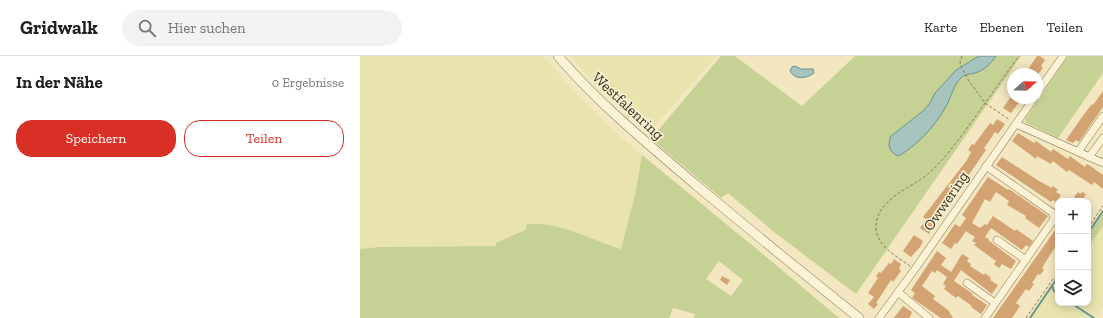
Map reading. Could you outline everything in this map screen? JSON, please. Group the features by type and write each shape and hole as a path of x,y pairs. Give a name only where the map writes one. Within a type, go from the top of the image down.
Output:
{"street":[{"name":"Westfalenring","path":"558,56 587,88 664,157 858,318"},
{"path":"1043,84 1063,56"},
{"name":"Owwering","path":"879,318 1030,104"},
{"path":"1078,152 1103,116"},
{"path":"1016,124 1103,163"},
{"path":"1089,157 1103,138"},
{"path":"985,318 1054,219 1053,213 986,166"},
{"path":"997,240 1026,260"},
{"path":"968,283 996,303"},
{"path":"898,292 929,318"}],"path":[{"path":"962,56 960,62 962,69 985,103 1016,124"},
{"path":"915,269 886,250 877,234 877,218 890,200 928,173 942,159 960,138 1019,56"},
{"path":"1091,224 1103,206"},
{"path":"1026,318 1055,276"}],"shaded area":[{"path":"360,56 543,56 575,92 620,136 642,155 635,195 621,249 567,230 539,223 496,243 496,246 379,247 360,249"},
{"path":"570,56 716,56 647,135 645,130 606,95"},
{"path":"1103,226 1103,307 1096,317 1080,306 1091,306 1091,243"},
{"path":"1051,290 1055,293 1055,306 1073,306 1091,318 1031,318"}],"green space":[{"path":"721,56 735,56 802,106 855,56 1021,56 1013,68 1007,68 1007,76 856,294 774,232 728,193 721,198 649,137 653,131 654,135"},
{"path":"1068,56 1103,56 1103,73 1058,138 1026,123 1025,119 1035,104 1043,104 1043,93"},
{"path":"642,155 839,318 694,318 695,314 673,308 669,318 360,318 360,249 379,247 496,246 496,243 525,230 527,224 539,224 563,228 621,249 635,195","holes":["719,261 743,280 731,296 706,279"]},
{"path":"1103,213 1103,226 1091,243 1091,231"}],"water":[{"path":"979,56 996,56 979,72 968,74 958,81 941,115 931,128 912,147 898,156 893,152 889,145 891,136 923,111 930,103 935,93 956,70"},
{"path":"795,66 801,69 813,69 814,73 801,78 795,76 790,71 792,67"}],"building":[{"path":"1037,56 1040,56 1045,60 1041,66 1043,68 1029,68"},
{"path":"1103,91 1103,107 1079,142 1076,140 1073,143 1066,140 1082,117"},
{"path":"1007,102 1007,104 1018,104 1011,113 1003,108"},
{"path":"997,119 1005,124 998,134 995,132 984,148 986,150 968,176 966,175 958,186 960,188 957,192 955,191 948,201 950,203 944,212 942,211 929,234 920,228 926,219 923,217 967,160 971,152 968,150 972,144 974,145 990,123 993,125"},
{"path":"1018,133 1034,143 1036,141 1051,152 1053,149 1068,159 1070,156 1085,167 1087,164 1089,165 1103,175 1103,189 1094,182 1092,185 1069,170 1067,172 1053,161 1051,164 1037,156 1036,159 1012,141"},
{"path":"1002,157 1039,181 1052,188 1053,186 1058,190 1056,192 1061,195 1059,198 1055,198 1055,201 1053,200 1051,202 996,165"},
{"path":"988,177 1008,190 1009,189 1048,216 1039,228 1025,218 1026,216 1007,205 1009,201 996,192 990,202 985,199 972,223 980,228 985,224 987,225 993,216 1033,241 1029,247 1026,245 1022,250 991,228 985,237 1016,261 1011,269 1002,264 999,268 994,264 996,261 974,245 976,243 972,241 975,237 966,231 957,244 955,243 951,249 942,243 955,224 960,227 966,218 962,215"},
{"path":"1078,192 1080,194 1082,192 1086,194 1084,197 1086,198 1074,197"},
{"path":"1055,230 1055,247 1042,268 1044,270 1040,275 1038,274 1029,291 1026,289 1016,303 1020,306 1012,318 993,318"},
{"path":"914,235 923,241 911,257 903,251"},
{"path":"937,251 946,258 941,265 951,272 962,254 969,258 967,261 971,264 970,266 984,275 985,273 991,278 990,280 998,285 992,294 961,270 954,281 987,305 981,314 958,296 956,298 944,289 946,286 943,284 947,277 937,270 935,273 932,271 922,286 935,296 933,299 948,310 953,318 941,318 912,298 915,293 911,290"},
{"path":"894,259 901,264 899,269 901,271 893,282 891,280 876,303 878,304 874,309 868,304 874,297 868,293 878,278 876,276 879,272 881,273 889,263 891,264"},
{"path":"722,276 730,280 727,285 720,280"},
{"path":"903,306 912,312 909,318 894,318"}],"waterway":[{"path":"1091,229 1103,211"},
{"path":"1030,318 1055,281"},
{"path":"1052,286 1055,292"},
{"path":"1076,306 1094,318"}]}
